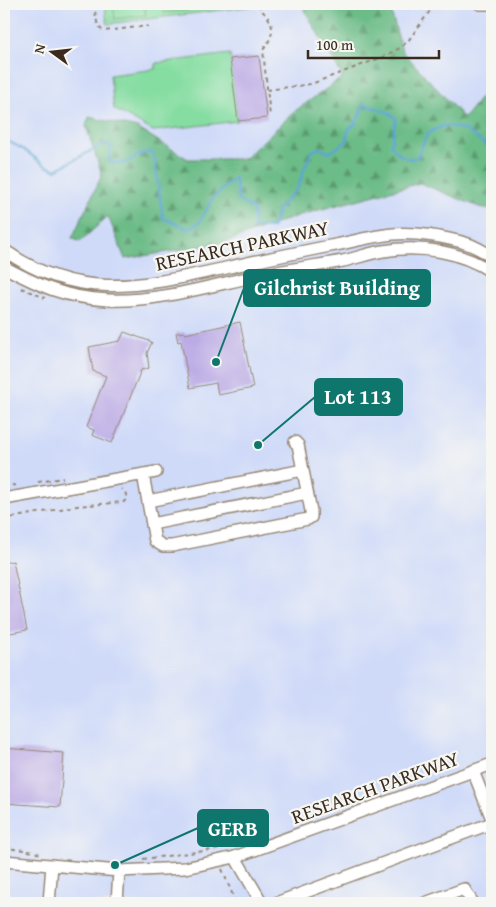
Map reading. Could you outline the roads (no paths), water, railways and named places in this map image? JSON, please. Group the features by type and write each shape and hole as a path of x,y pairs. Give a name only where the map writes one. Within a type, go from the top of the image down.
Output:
{"street":[{"path":"480,4 488,4"},
{"name":"RESEARCH PARKWAY","path":"4,250 38,271 70,281 101,286 160,283 241,264 394,234 440,237 469,244 492,256"},
{"name":"RESEARCH PARKWAY","path":"4,267 50,290 80,297 132,300 160,297 243,279 344,261 383,251 408,248 436,250 461,255 492,272"},
{"path":"241,264 243,279"},
{"path":"99,299 101,286"},
{"path":"143,474 155,541 163,546 172,546 308,520 311,512 308,493 298,445 295,442"},
{"path":"148,501 303,470"},
{"path":"4,499 156,472"},
{"path":"152,524 308,493"},
{"name":"RESEARCH PARKWAY","path":"4,861 119,871 185,868 218,855 235,857 492,764"},
{"path":"276,903 492,821 473,771"},
{"path":"235,857 262,903"},
{"path":"49,903 52,865"},
{"path":"117,903 119,871"},
{"path":"425,903 464,889 473,903"}],"waterway":[{"path":"4,139 23,149 46,166 56,170 105,143 111,146 109,161 116,163 127,162 140,154 151,152 154,156 163,218 189,229 199,223 213,198 235,178 238,200 253,209 254,227 272,228 279,208 298,188 312,151 320,148 329,153 347,141 348,130 356,123 364,104 387,112 396,118 391,145 405,158 417,157 428,133 445,125 466,130 492,150"}],"place":[{"name":"Gilchrist Building","path":"216,362"},
{"name":"Lot 113","path":"258,445"},
{"name":"GERB","path":"115,865"}]}
